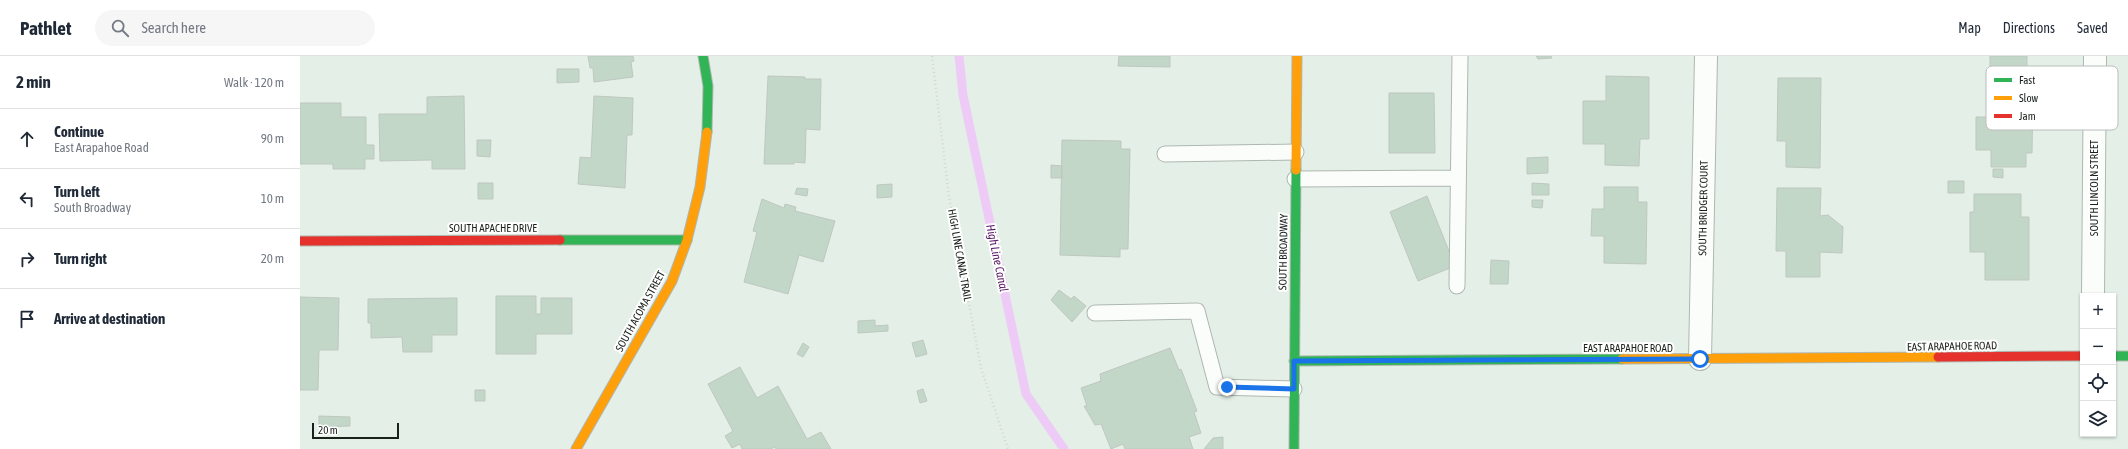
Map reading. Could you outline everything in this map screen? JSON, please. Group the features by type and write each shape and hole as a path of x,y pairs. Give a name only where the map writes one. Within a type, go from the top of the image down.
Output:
{"main road":[{"name":"SOUTH ACOMA STREET","path":"576,449 672,281 687,240 700,187 707,132 708,86 703,56"},
{"name":"SOUTH BROADWAY","path":"1294,449 1297,56"},
{"name":"SOUTH APACHE DRIVE","path":"300,241 687,240"},
{"name":"EAST ARAPAHOE ROAD","path":"1294,361 2080,356"},
{"path":"2116,356 2128,356"}],"street":[{"name":"SOUTH BRIDGER COURT","path":"1700,359 1706,56"},
{"name":"SOUTH LINCOLN STREET","path":"2094,56 2094,66"},
{"name":"SOUTH LINCOLN STREET","path":"2093,293 2094,130"}],"lane":[{"path":"1457,286 1460,56"},
{"path":"1165,154 1296,152"},
{"path":"1295,179 1458,178"},
{"path":"1095,313 1196,310 1217,387 1294,389"}],"path":[{"name":"HIGH LINE CANAL TRAIL","path":"932,56 949,197 981,368 1008,449"}],"building":[{"path":"588,56 633,56 634,61 631,62 633,77 594,82 593,68 590,68"},
{"path":"1119,56 1170,56 1170,67 1118,66"},
{"path":"1536,56 1551,56 1552,58 1538,59"},
{"path":"1990,56 2027,56 2027,66 1990,66"},
{"path":"557,69 579,69 579,82 557,83"},
{"path":"768,76 821,79 820,130 806,129 805,163 794,162 794,164 764,164"},
{"path":"1606,76 1649,77 1649,139 1640,139 1639,166 1605,165 1605,144 1583,144 1583,101 1606,101"},
{"path":"1778,78 1821,78 1820,168 1786,167 1786,141 1777,141"},
{"path":"1389,93 1434,93 1435,153 1389,153"},
{"path":"464,96 465,169 432,169 432,160 380,161 379,114 427,114 427,97"},
{"path":"594,96 633,98 632,135 627,135 625,188 578,184 580,157 591,158"},
{"path":"300,103 341,103 341,117 366,117 366,145 374,145 374,159 365,159 365,169 333,169 333,164 300,164"},
{"path":"1976,117 1986,117 1986,130 2032,130 2032,153 2026,153 2026,167 1991,167 1991,150 1976,150"},
{"path":"477,140 491,140 490,157 477,156"},
{"path":"1062,140 1121,141 1121,149 1130,149 1128,249 1120,249 1120,257 1060,255"},
{"path":"1548,157 1548,173 1527,174 1527,158"},
{"path":"1051,165 1062,166 1062,178 1051,178"},
{"path":"1993,169 2003,169 2003,178 1993,177"},
{"path":"1948,181 1964,181 1964,193 1948,193"},
{"path":"478,183 493,183 493,199 478,199"},
{"path":"1532,183 1549,184 1549,195 1532,195"},
{"path":"892,184 892,197 877,198 877,185"},
{"path":"1604,187 1638,187 1638,202 1647,202 1646,264 1604,263 1604,236 1591,236 1592,209 1604,209"},
{"path":"797,188 808,189 807,196 795,194"},
{"path":"1777,188 1821,188 1820,216 1828,215 1843,227 1842,253 1820,252 1820,277 1786,277 1786,251 1776,251"},
{"path":"1974,194 2021,194 2021,217 2029,217 2029,280 1985,280 1985,252 1970,252 1970,212 1974,212"},
{"path":"1427,196 1455,266 1418,281 1390,212"},
{"path":"762,199 784,208 785,204 796,207 795,211 835,221 823,262 799,255 788,294 744,282 757,232 753,231"},
{"path":"1532,200 1543,200 1542,208 1532,207"},
{"path":"1491,260 1509,261 1508,284 1490,284"},
{"path":"1059,290 1071,299 1074,296 1086,306 1072,322 1051,300"},
{"path":"496,296 536,296 536,314 541,314 541,298 572,298 572,334 536,334 536,354 496,354"},
{"path":"300,297 339,298 338,350 319,350 318,390 300,390"},
{"path":"457,298 457,335 432,335 432,352 403,352 402,337 371,338 371,323 368,323 368,299"},
{"path":"875,320 875,326 888,325 888,331 858,333 858,321"},
{"path":"923,340 927,354 916,357 912,343"},
{"path":"803,343 809,347 803,357 797,354"},
{"path":"1170,348 1179,370 1181,369 1197,411 1194,412 1201,433 1189,437 1193,449 1125,449 1123,444 1111,449 1101,424 1095,425 1084,406 1087,406 1081,388 1101,381 1100,374"},
{"path":"740,367 757,398 778,386 807,439 821,432 831,449 776,449 775,447 771,449 742,449 740,444 732,448 725,436 733,431 708,384"},
{"path":"923,389 927,401 920,403 917,391"},
{"path":"475,390 485,390 485,401 475,401"},
{"path":"319,416 350,417 350,426 319,427"},
{"path":"1223,437 1223,449 1204,449 1213,438"}],"waterway":[{"name":"High Line Canal","path":"959,56 963,95 1026,394 1064,449"}],"traffic: fast":[{"path":"703,56 708,86 707,132"},
{"path":"1294,449 1296,170"},
{"path":"560,240 687,240"},
{"path":"2116,356 2128,356"},
{"path":"1294,361 1622,359"}],"traffic: slow":[{"path":"1296,170 1297,56"},
{"path":"576,449 672,281 687,240 700,187 707,132"},
{"path":"1622,359 1938,357"}],"traffic: jam":[{"path":"300,241 560,240"},
{"path":"1938,357 2080,356"}],"route":[{"path":"1227,387 1294,389 1294,361 1700,359"}]}
